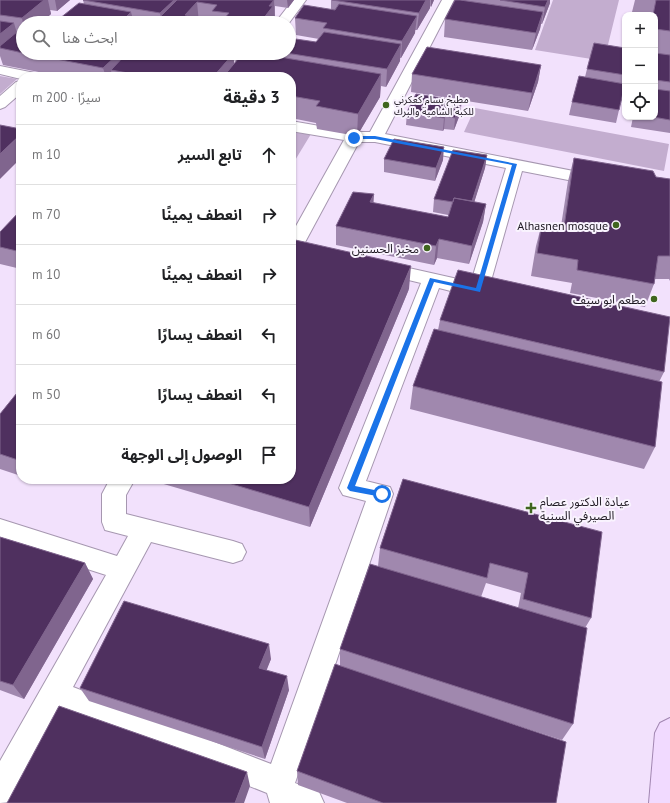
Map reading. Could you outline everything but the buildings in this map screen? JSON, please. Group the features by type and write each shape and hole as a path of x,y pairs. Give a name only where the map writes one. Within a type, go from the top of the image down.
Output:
{"main road":[{"path":"665,803 670,733"}],"street":[{"path":"287,16 300,0"},
{"path":"375,137 448,0"},
{"path":"0,70 16,75"},
{"path":"0,104 16,91"},
{"path":"296,127 354,138 375,137 616,184"},
{"path":"298,247 354,138"},
{"path":"478,291 515,164"},
{"path":"363,263 501,296"},
{"path":"308,803 283,796 280,783 382,494 350,488 432,280"},
{"path":"120,484 114,494 114,522 233,552"},
{"path":"0,530 123,569"},
{"path":"0,791 7,763 54,694 145,530"},
{"path":"54,694 280,783"}],"shaded area":[{"path":"553,0 619,0 604,61 535,50"},
{"path":"0,76 16,79 16,80 0,94"},
{"path":"475,108 669,144 664,171 464,132"},
{"path":"296,132 311,134 296,159"}],"place":[{"name":"مطبخ بسام كعكرني للكبة الشامية والبرك","path":"386,105"},
{"name":"Alhasnen mosque","path":"616,225"},
{"name":"مخبز الحسنين","path":"427,248"},
{"name":"مطعم ابو سيف","path":"654,299"},
{"name":"عيادة الدكتور عصام الصيرفي السنية","path":"531,508"}],"route":[{"path":"354,138 375,137 515,164 478,291 432,280 350,488 382,494"}]}
